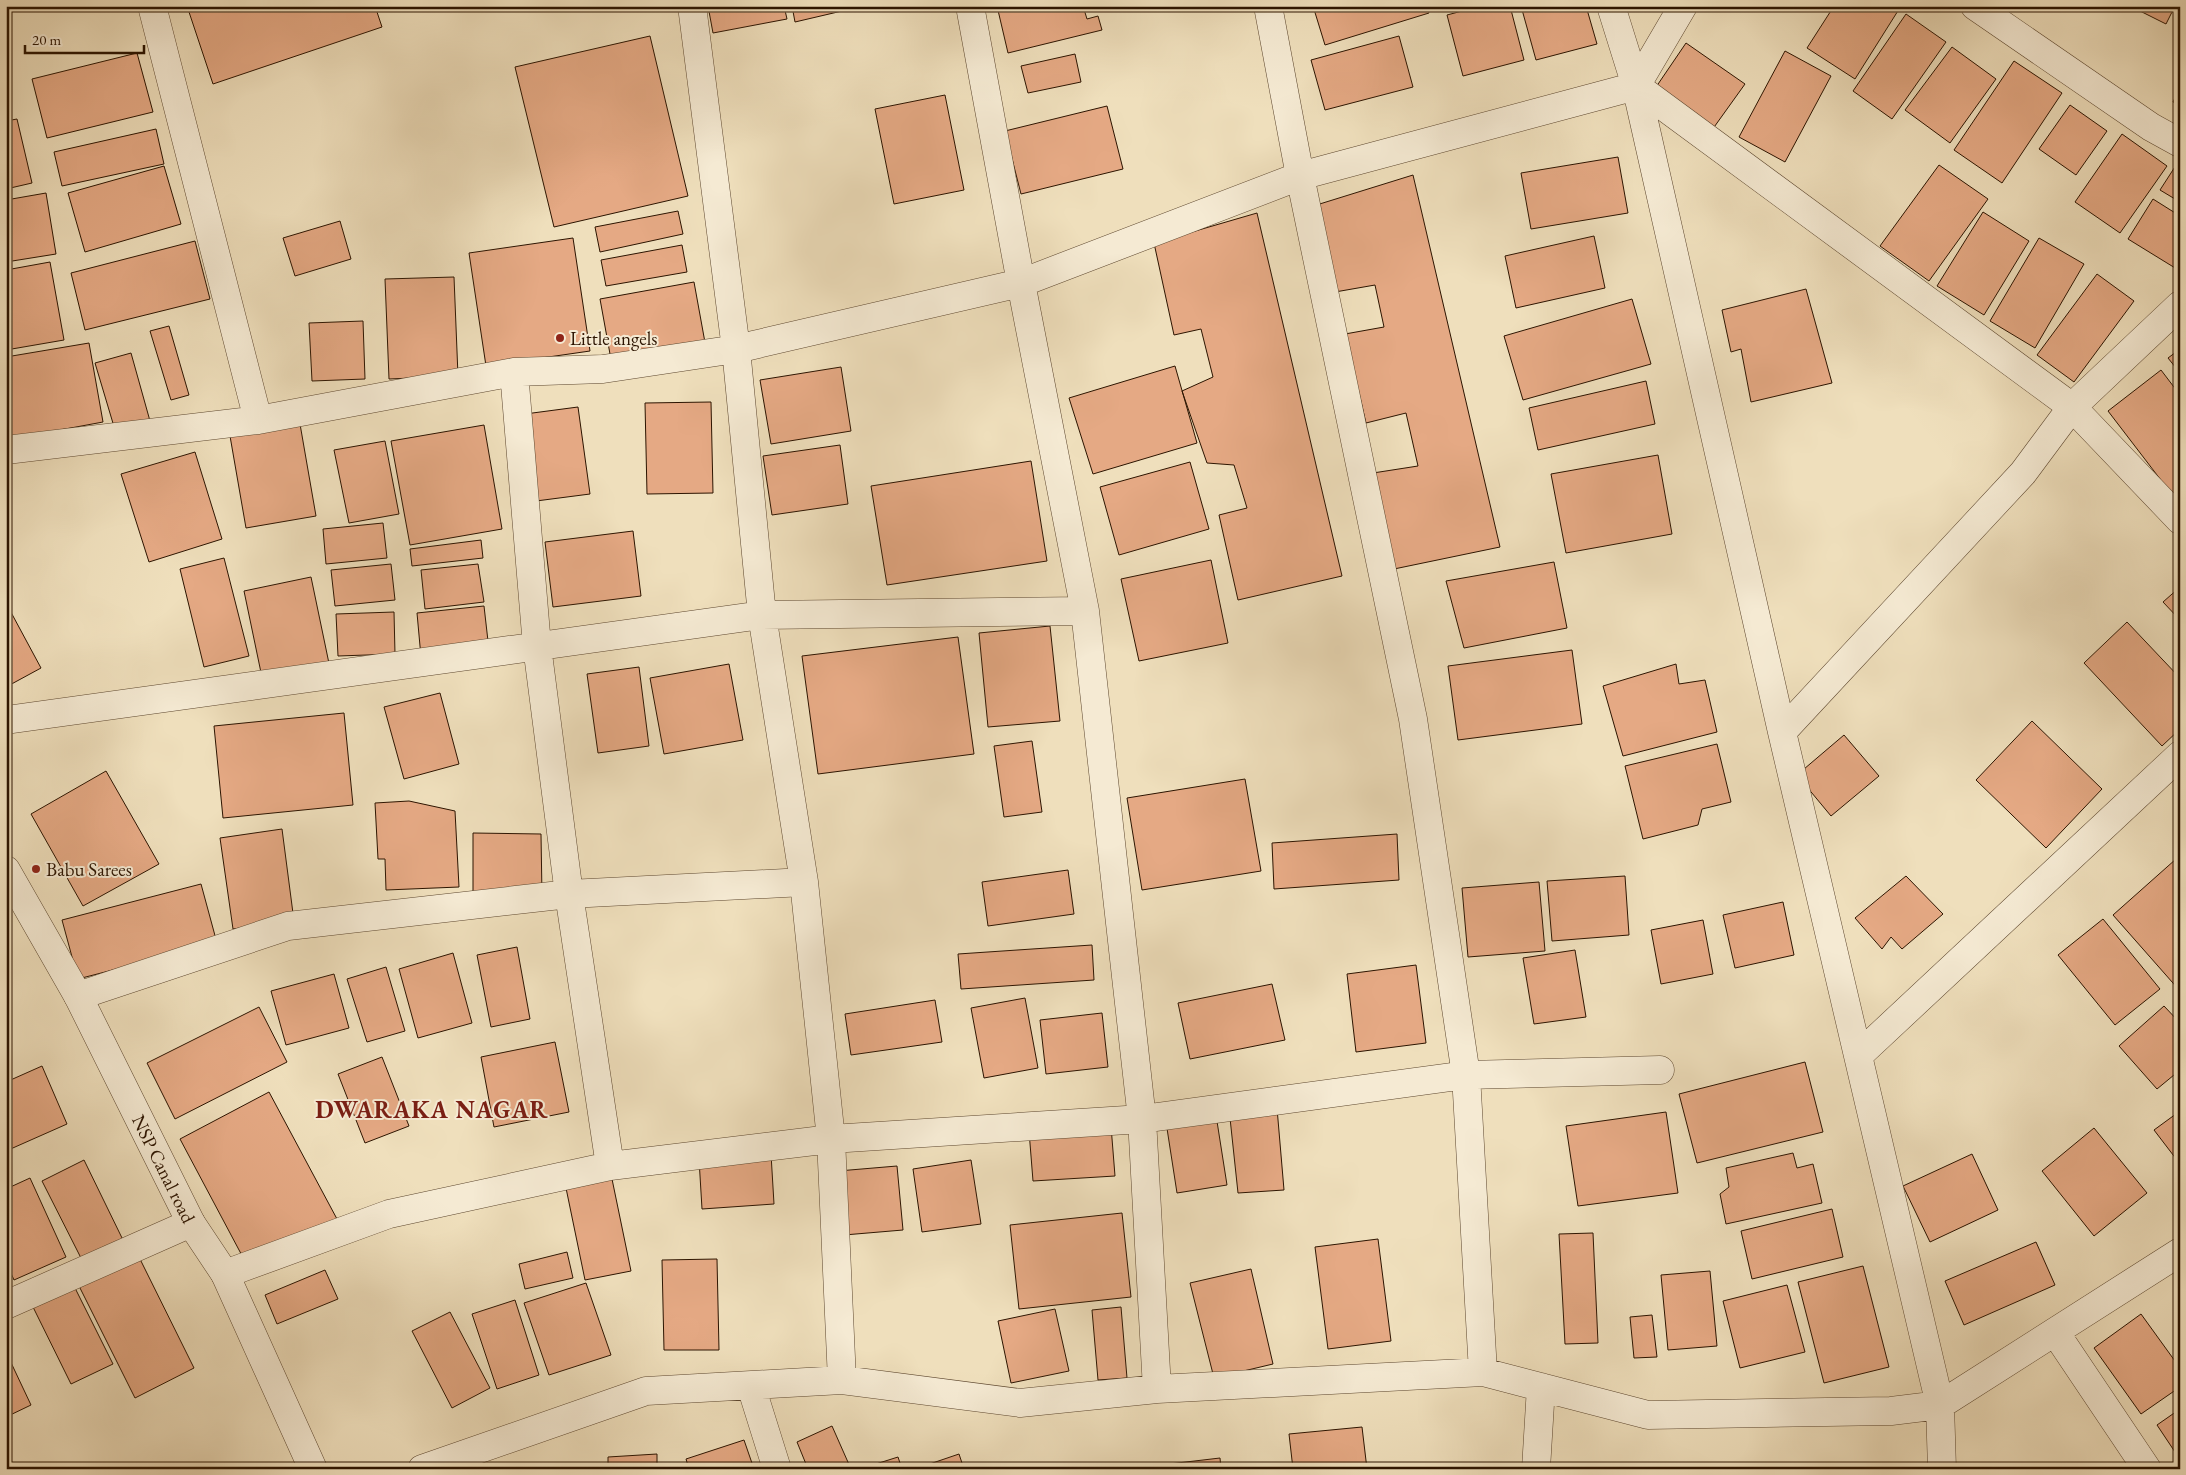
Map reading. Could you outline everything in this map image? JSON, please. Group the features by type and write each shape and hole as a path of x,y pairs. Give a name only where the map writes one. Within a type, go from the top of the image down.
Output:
{"street":[{"path":"152,6 258,420"},
{"path":"692,6 736,349 762,615 804,882 831,1139 842,1380"},
{"path":"970,6 1021,283 1085,611 1142,1119 1157,1388"},
{"path":"1268,6 1300,176 1413,720 1466,1075 1484,1372"},
{"path":"1611,6 1636,86 1782,732 1940,1404 1942,1469"},
{"path":"6,450 258,420 514,372 603,369 736,349 1021,283 1300,176 1636,86 1683,6"},
{"path":"1975,6 2151,127 2180,142"},
{"path":"1636,86 2072,407 2180,520"},
{"path":"1782,732 2023,473 2072,407 2180,305"},
{"path":"514,372 536,646 569,894 610,1166"},
{"path":"6,720 762,615 1085,611"},
{"path":"1859,1055 2180,755"},
{"name":"NSP Canal road","path":"6,870 78,996 191,1223 225,1274 314,1469"},
{"path":"78,996 288,926 569,894 804,882"},
{"path":"225,1274 389,1214 610,1166 831,1139 1142,1119 1466,1075 1660,1070"},
{"path":"6,1305 191,1223"},
{"path":"422,1469 646,1391 842,1380 1020,1403 1157,1388 1484,1372 1648,1415 1891,1411 1940,1404 2180,1252"},
{"path":"2055,1332 2147,1469"},
{"path":"751,1386 777,1469"},
{"path":"1536,1469 1541,1387"}],"building":[{"path":"187,6 375,6 382,27 213,84"},
{"path":"708,6 784,6 787,19 713,33"},
{"path":"792,6 859,6 859,7 795,22"},
{"path":"997,6 1083,6 1087,19 1098,16 1102,30 1008,53"},
{"path":"1313,6 1427,6 1429,13 1325,45"},
{"path":"1481,6 1510,6 1524,60 1463,76 1447,15"},
{"path":"1521,6 1586,6 1597,44 1536,60"},
{"path":"1834,6 1901,6 1855,79 1807,48"},
{"path":"2130,6 2175,6 2166,24"},
{"path":"1906,14 1946,42 1892,119 1853,91"},
{"path":"650,36 688,196 554,227 515,67"},
{"path":"1399,36 1413,87 1325,110 1311,60"},
{"path":"1686,43 1745,84 1712,130 1654,90"},
{"path":"1952,47 1996,79 1950,143 1905,110"},
{"path":"1785,51 1831,76 1785,162 1739,137"},
{"path":"137,53 153,112 47,138 32,79"},
{"path":"1075,54 1081,82 1028,93 1021,66"},
{"path":"2014,61 2062,93 2002,183 1954,150"},
{"path":"2180,88 2180,105 2173,102"},
{"path":"945,95 964,190 894,204 875,109"},
{"path":"2070,105 2107,131 2076,175 2039,149"},
{"path":"1107,106 1123,169 1021,194 1005,131"},
{"path":"17,119 32,183 6,189 6,121"},
{"path":"156,129 164,164 62,186 54,152"},
{"path":"2122,134 2167,166 2120,233 2075,202"},
{"path":"1618,157 1628,213 1531,229 1521,173"},
{"path":"2180,159 2180,202 2160,190"},
{"path":"1939,165 1988,199 1929,281 1880,246"},
{"path":"164,166 181,224 85,252 68,193"},
{"path":"1413,175 1500,547 1394,569 1373,473 1418,466 1406,413 1366,423 1345,334 1384,327 1375,285 1335,292 1310,207"},
{"path":"46,193 56,254 6,262 6,200"},
{"path":"2153,199 2180,216 2180,271 2128,239"},
{"path":"678,211 683,234 600,252 595,227"},
{"path":"1983,212 2029,241 1984,315 1937,286"},
{"path":"1257,213 1342,576 1238,600 1219,515 1247,508 1234,465 1207,463 1182,391 1213,377 1201,329 1174,335 1154,243"},
{"path":"340,221 351,259 295,276 283,238"},
{"path":"1594,236 1605,288 1516,308 1505,256"},
{"path":"573,238 590,351 486,366 469,253"},
{"path":"2039,238 2084,264 2035,348 1990,321"},
{"path":"195,241 210,299 85,330 71,273"},
{"path":"682,245 687,272 606,286 601,260"},
{"path":"50,262 64,340 6,350 6,270"},
{"path":"2097,274 2134,301 2074,382 2037,355"},
{"path":"454,277 458,376 389,379 385,279"},
{"path":"694,282 706,348 612,365 600,299"},
{"path":"1806,289 1832,383 1751,402 1741,349 1731,352 1722,310"},
{"path":"1632,299 1651,364 1523,400 1504,336"},
{"path":"363,321 365,379 312,381 309,323"},
{"path":"169,326 189,395 171,400 150,331"},
{"path":"89,343 103,422 6,440 6,357"},
{"path":"2180,349 2180,373 2168,358"},
{"path":"131,353 150,421 115,430 95,363"},
{"path":"1175,366 1197,443 1093,474 1069,398"},
{"path":"841,367 851,431 771,444 760,380"},
{"path":"2161,370 2180,395 2180,505 2108,411"},
{"path":"1646,381 1655,424 1538,450 1529,408"},
{"path":"711,402 713,493 647,494 645,403"},
{"path":"578,407 590,494 536,501 525,414"},
{"path":"300,424 316,516 246,528 230,436"},
{"path":"484,425 502,529 410,545 391,441"},
{"path":"385,441 399,514 349,523 334,450"},
{"path":"840,445 848,504 772,515 763,456"},
{"path":"195,452 222,539 149,562 121,474"},
{"path":"1658,455 1672,534 1566,553 1551,474"},
{"path":"1031,461 1047,561 887,585 871,486"},
{"path":"1190,462 1209,529 1119,555 1100,487"},
{"path":"383,523 387,558 326,564 323,529"},
{"path":"633,531 641,596 553,607 545,542"},
{"path":"481,540 483,558 412,566 410,549"},
{"path":"224,558 249,656 204,667 180,569"},
{"path":"1211,560 1228,643 1139,661 1121,579"},
{"path":"1554,562 1567,628 1464,648 1446,581"},
{"path":"391,564 395,600 335,606 331,570"},
{"path":"478,564 484,602 425,609 421,570"},
{"path":"311,577 331,673 264,687 244,591"},
{"path":"2180,587 2180,620 2163,602"},
{"path":"6,603 41,668 6,687"},
{"path":"484,606 489,650 421,657 417,613"},
{"path":"394,612 395,654 338,656 336,614"},
{"path":"2127,622 2180,678 2180,729 2162,746 2084,663"},
{"path":"1050,626 1060,721 988,727 979,633"},
{"path":"958,637 974,754 818,774 802,656"},
{"path":"1572,650 1582,724 1458,740 1448,666"},
{"path":"729,664 743,740 664,754 650,678"},
{"path":"1676,664 1679,684 1705,680 1717,732 1623,756 1603,686"},
{"path":"639,667 649,746 598,753 587,674"},
{"path":"440,693 459,764 404,779 384,707"},
{"path":"344,713 353,805 223,818 214,726"},
{"path":"2032,721 2102,789 2046,848 1976,780"},
{"path":"1844,735 1879,776 1831,816 1797,775"},
{"path":"1032,741 1042,812 1004,817 994,746"},
{"path":"1717,744 1731,802 1702,809 1698,825 1643,839 1625,766"},
{"path":"106,771 159,864 83,906 31,814"},
{"path":"1245,779 1261,871 1142,890 1127,798"},
{"path":"409,801 455,811 459,887 386,890 385,859 378,859 375,803"},
{"path":"282,829 294,921 233,929 220,838"},
{"path":"473,833 541,834 542,896 473,896"},
{"path":"1397,834 1399,880 1274,889 1272,843"},
{"path":"2176,859 2180,863 2180,991 2113,915"},
{"path":"1068,870 1074,914 988,926 982,882"},
{"path":"1625,876 1629,935 1552,941 1547,881"},
{"path":"1906,876 1943,914 1902,949 1891,937 1882,949 1855,918"},
{"path":"1539,882 1545,951 1468,957 1462,888"},
{"path":"201,884 217,943 78,979 62,920"},
{"path":"1783,902 1794,955 1735,968 1723,915"},
{"path":"2103,919 2160,989 2115,1025 2058,955"},
{"path":"1703,920 1713,974 1661,984 1651,930"},
{"path":"1092,945 1094,980 961,989 958,954"},
{"path":"517,947 530,1019 491,1027 477,955"},
{"path":"1575,950 1586,1017 1534,1024 1523,958"},
{"path":"453,953 472,1023 418,1038 399,969"},
{"path":"1416,965 1426,1043 1356,1052 1347,974"},
{"path":"386,967 405,1031 367,1042 347,979"},
{"path":"334,974 349,1028 286,1045 271,991"},
{"path":"1272,984 1285,1040 1190,1059 1178,1003"},
{"path":"1025,998 1038,1068 984,1078 971,1008"},
{"path":"935,1000 942,1042 851,1055 845,1014"},
{"path":"2164,1006 2180,1023 2180,1070 2157,1089 2119,1046"},
{"path":"259,1007 287,1062 175,1119 147,1063"},
{"path":"1102,1013 1108,1067 1046,1074 1040,1020"},
{"path":"555,1042 569,1112 494,1127 481,1057"},
{"path":"382,1057 409,1126 365,1143 338,1074"},
{"path":"1805,1062 1823,1132 1697,1163 1679,1094"},
{"path":"42,1066 67,1124 6,1151 6,1082"},
{"path":"269,1092 337,1219 247,1265 180,1139"},
{"path":"1277,1108 1284,1190 1238,1193 1230,1118"},
{"path":"2180,1111 2180,1164 2154,1130"},
{"path":"1666,1112 1678,1193 1578,1206 1566,1126"},
{"path":"1216,1115 1227,1185 1177,1193 1166,1122"},
{"path":"1111,1126 1115,1176 1033,1181 1029,1131"},
{"path":"2094,1128 2147,1193 2094,1236 2042,1171"},
{"path":"1793,1153 1797,1168 1813,1164 1822,1203 1726,1224 1720,1194 1729,1187 1726,1168"},
{"path":"771,1154 774,1204 702,1209 699,1159"},
{"path":"1972,1154 1998,1210 1930,1242 1903,1186"},
{"path":"84,1160 123,1240 82,1260 42,1181"},
{"path":"971,1160 981,1224 922,1232 913,1169"},
{"path":"897,1166 903,1230 844,1235 838,1171"},
{"path":"30,1178 66,1257 14,1280 6,1262 6,1189"},
{"path":"612,1179 631,1271 585,1280 566,1188"},
{"path":"1832,1209 1843,1257 1752,1279 1741,1231"},
{"path":"1122,1213 1131,1297 1019,1309 1010,1225"},
{"path":"1593,1233 1598,1343 1565,1344 1559,1234"},
{"path":"1378,1239 1391,1341 1328,1349 1315,1247"},
{"path":"2036,1242 2055,1285 1964,1325 1945,1281"},
{"path":"567,1252 573,1278 525,1289 519,1264"},
{"path":"137,1253 194,1368 135,1398 77,1282"},
{"path":"717,1259 719,1350 664,1350 662,1260"},
{"path":"1863,1266 1889,1367 1824,1383 1798,1282"},
{"path":"1251,1269 1273,1364 1214,1378 1190,1283"},
{"path":"325,1270 338,1299 277,1324 265,1295"},
{"path":"1710,1271 1717,1346 1668,1350 1661,1275"},
{"path":"586,1283 611,1355 549,1375 524,1303"},
{"path":"1787,1285 1805,1352 1740,1368 1723,1301"},
{"path":"74,1286 113,1364 71,1384 33,1307"},
{"path":"515,1300 539,1375 497,1389 472,1314"},
{"path":"1121,1307 1127,1378 1098,1380 1092,1310"},
{"path":"1055,1309 1069,1371 1011,1383 998,1321"},
{"path":"450,1312 490,1388 452,1408 412,1331"},
{"path":"2141,1314 2180,1368 2180,1387 2141,1414 2094,1348"},
{"path":"1652,1315 1657,1357 1634,1358 1630,1317"},
{"path":"6,1352 31,1405 6,1417"},
{"path":"2180,1409 2180,1448 2175,1452 2157,1425"},
{"path":"832,1426 851,1469 808,1469 797,1442"},
{"path":"1362,1427 1367,1469 1293,1469 1289,1434"},
{"path":"744,1440 754,1469 689,1469 686,1459"},
{"path":"657,1454 657,1469 608,1469 608,1457"},
{"path":"959,1454 964,1469 915,1469"},
{"path":"898,1457 902,1469 860,1469"},
{"path":"1220,1458 1221,1469 1169,1469 1169,1464"}],"place":[{"name":"Little angels","path":"560,338"},
{"name":"Babu Sarees","path":"36,869"}],"district":[{"name":"DWARAKA NAGAR","path":"432,1110"}]}
